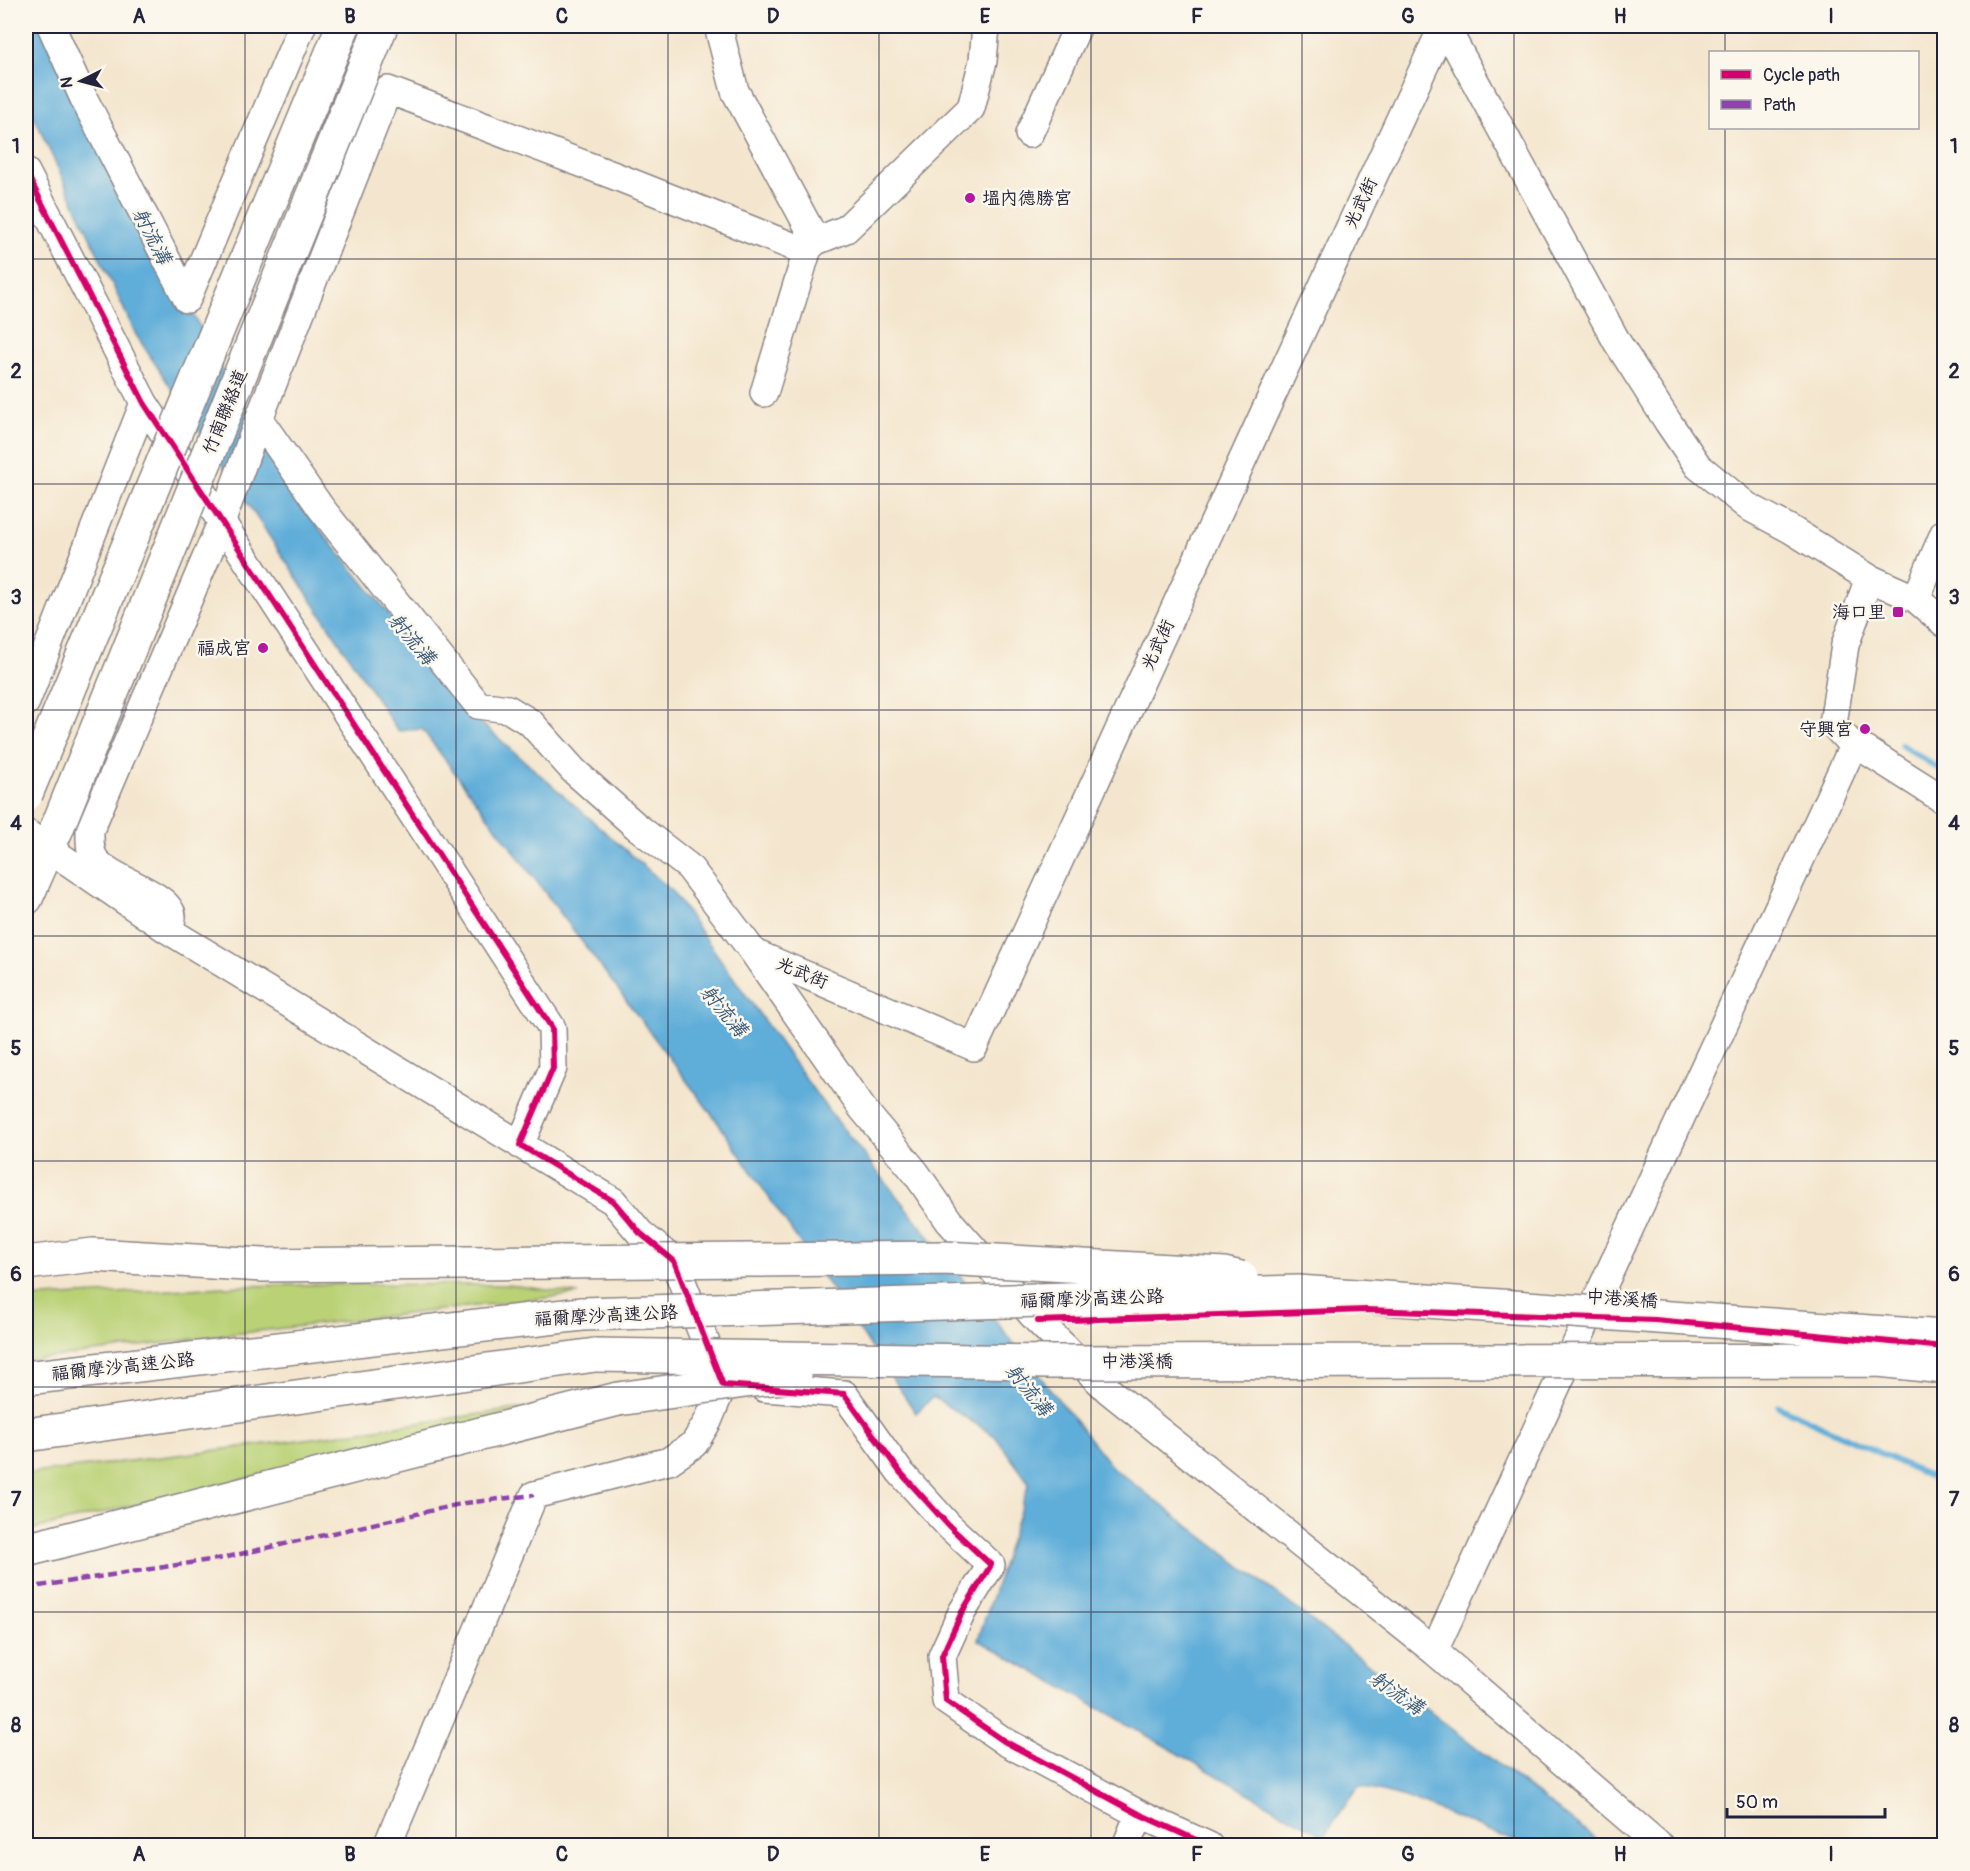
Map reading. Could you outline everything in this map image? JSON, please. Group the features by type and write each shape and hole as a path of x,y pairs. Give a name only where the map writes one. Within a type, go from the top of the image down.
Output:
{"main road":[{"path":"26,794 343,26"},
{"name":"竹南聯絡道","path":"26,898 35,875 44,836 381,26"},
{"path":"26,1250 263,1265 944,1258 1224,1274 1298,1292"},
{"path":"26,1263 93,1255"},
{"name":"福爾摩沙高速公路","path":"26,1378 582,1314 1298,1292"},
{"name":"中港溪橋","path":"1298,1292 1944,1337"},
{"path":"26,1435 595,1355 1049,1362"},
{"name":"中港溪橋","path":"1049,1362 1879,1360 1944,1367"},
{"path":"26,1550 618,1399 752,1380 818,1374 1049,1362"}],"street":[{"path":"51,26 84,99 187,299 303,26"},
{"path":"718,26 735,91 812,246 764,393"},
{"path":"168,930 172,917 164,902 96,861 90,848 90,830 221,523 259,419 388,90 615,176 812,246 846,229 970,108 983,61 986,26"},
{"path":"1029,134 1078,26"},
{"path":"1444,26 1617,342 1698,466 1748,506 1869,578 1916,599 1944,623"},
{"name":"光武街","path":"754,953 974,1047 1444,26"},
{"path":"26,172 144,404 552,1028 553,1068 520,1145"},
{"path":"26,702 144,404"},
{"path":"259,419 321,508 478,705 508,709 531,723 574,771 636,826 689,867 754,953 862,1108 916,1173 949,1221 1038,1321 1108,1390 1434,1651 1660,1845"},
{"path":"1916,599 1944,533"},
{"path":"1869,578 1845,645 1833,724 1853,746 1867,750 1944,800"},
{"path":"1434,1651 1853,746"},
{"path":"44,836 168,930 613,1201 640,1233 674,1261 723,1385 708,1421 694,1444 669,1461 534,1495 387,1845"},
{"path":"723,1385 844,1394 900,1472 950,1526 991,1565 962,1612 942,1656 946,1701 1004,1741 1139,1814 1209,1845"},
{"path":"1126,1845 1139,1814"}],"green space":[{"path":"508,1285 579,1294 233,1334 26,1361 26,1298 243,1286"},
{"path":"566,1402 26,1531 26,1474 306,1439"}],"water":[{"name":"射流溝","path":"26,26 44,26 164,261 291,494 471,714 671,890 822,1102 1112,1467 1603,1845 1524,1845 1413,1800 1359,1786 1324,1836 978,1640 1029,1483 995,1436 933,1397 916,1413 716,1120 422,729 398,731 136,335 26,100"}],"waterway":[{"path":"1901,745 1944,772"},
{"path":"1778,1406 1944,1483"}],"marked path":[{"path":"26,1588 223,1558 465,1503 534,1495"}],"cycle path":[{"path":"26,172 144,403 552,1028 553,1068 520,1145 613,1201 640,1233 674,1261 723,1385 844,1394 900,1472 949,1526 991,1565 962,1612 942,1656 946,1701 1004,1741 1139,1814 1209,1846"},
{"path":"1038,1321 1366,1310 1655,1320 1944,1347"}],"place":[{"name":"塭內德勝宮","path":"970,198"},
{"name":"海口里","path":"1898,612"},
{"name":"福成宮","path":"263,648"},
{"name":"守興宮","path":"1865,729"}]}
